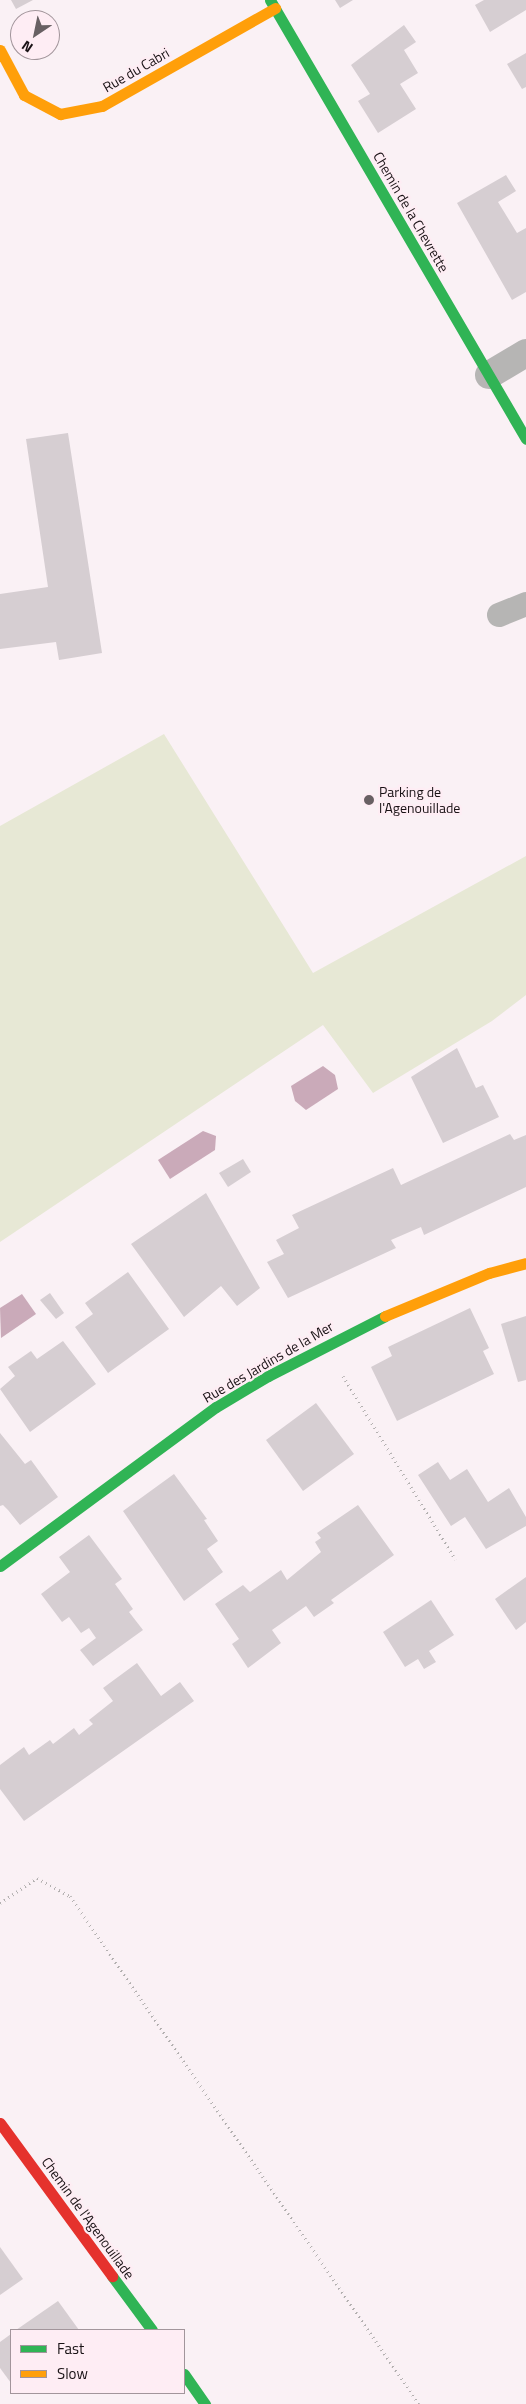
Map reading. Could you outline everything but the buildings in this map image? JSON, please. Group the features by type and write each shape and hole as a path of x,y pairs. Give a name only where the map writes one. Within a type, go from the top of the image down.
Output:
{"street":[{"name":"Rue du Cabri","path":"0,50 24,94 60,114 102,106 272,4"},
{"name":"Chemin de la Chevrette","path":"272,4 526,439"},
{"path":"489,375 526,354"},
{"name":"Rue des Jardins de la Mer","path":"0,1566 216,1407 324,1346 377,1319 489,1273 526,1263"},
{"name":"Chemin de l'Agenouillade","path":"0,2123 151,2329"},
{"path":"185,2375 205,2404"}],"lane":[{"path":"499,615 526,604"}],"path":[{"path":"324,1346 455,1559"},
{"path":"0,1903 37,1878 70,1896 419,2404"}],"green space":[{"path":"164,734 313,973 526,856 526,995 492,1021 373,1093 323,1025 0,1242 0,826"}],"shaded area":[{"path":"323,1066 335,1075 338,1089 306,1110 295,1101 291,1086"},
{"path":"203,1131 216,1136 215,1150 170,1179 158,1160"},
{"path":"22,1294 36,1314 1,1338 0,1308"}],"traffic: fast":[{"path":"270,0 526,439"},
{"path":"0,1566 216,1407 268,1376 385,1316"},
{"path":"112,2276 151,2329"},
{"path":"185,2375 205,2404"}],"traffic: slow":[{"path":"0,50 24,95 60,114 102,106 275,8"},
{"path":"385,1316 489,1273 526,1263"}],"traffic: jam":[{"path":"0,2123 112,2276"}],"place":[{"name":"Parking de l'Agenouillade","path":"369,800"}]}
